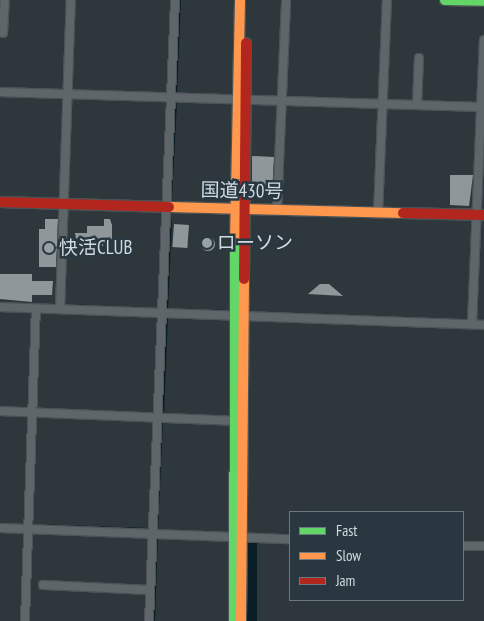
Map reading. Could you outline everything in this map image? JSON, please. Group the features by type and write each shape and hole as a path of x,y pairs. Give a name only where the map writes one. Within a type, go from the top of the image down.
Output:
{"main road":[{"path":"240,0 238,537 241,621"},
{"path":"241,99 246,0"},
{"path":"445,0 484,1"},
{"name":"国道430号","path":"0,202 64,207 166,211 480,218"},
{"name":"国道430号","path":"0,209 64,207"},
{"name":"国道430号","path":"239,212 277,209 480,218"},
{"path":"234,621 238,537"}],"street":[{"path":"3,33 5,0"},
{"path":"60,307 72,0"},
{"path":"149,621 161,418 166,211 175,97 176,0"},
{"path":"277,209 286,0"},
{"path":"378,213 387,0"},
{"path":"472,321 480,218 484,40"},
{"path":"417,105 419,58"},
{"path":"0,92 482,107"},
{"path":"0,307 36,309 60,307 238,316 472,321 484,325"},
{"path":"25,621 36,309"},
{"path":"0,411 238,421"},
{"path":"0,528 154,532 289,540"},
{"path":"464,546 484,546"},
{"path":"43,585 150,590"}],"building":[{"path":"252,156 274,157 272,194 262,193 252,186"},
{"path":"450,175 473,175 469,206 450,205"},
{"path":"216,186 229,186 229,195 216,195"},
{"name":"快活CLUB","path":"45,219 58,219 56,267 39,267 39,229 45,229"},
{"path":"104,219 110,219 112,239 103,239 103,246 77,245 75,233 87,233 87,226 104,226"},
{"path":"174,224 189,225 187,248 172,247"},
{"name":"ローソン","path":"205,237 211,237 215,244 211,251 205,251 201,247 201,241"},
{"path":"0,274 32,274 32,281 53,281 52,295 32,295 32,302 0,299"},
{"path":"320,284 329,284 343,296 308,294"}],"waterway":[{"path":"176,95 180,0"},
{"path":"171,200 176,100"},
{"path":"167,311 171,221"},
{"path":"35,305 58,305"},
{"path":"62,305 160,309"},
{"path":"167,309 225,311"},
{"path":"249,312 264,313"},
{"path":"274,313 469,320"},
{"path":"163,416 167,316"},
{"path":"474,320 484,321"},
{"path":"157,531 162,421"},
{"path":"0,524 21,525"},
{"path":"32,525 149,529"},
{"path":"157,530 227,533"},
{"path":"248,534 289,535"},
{"path":"154,621 157,536"},
{"path":"251,542 251,621"},
{"path":"464,542 480,542"}],"traffic: fast":[{"path":"445,0 484,1"},
{"path":"234,621 235,240"}],"traffic: slow":[{"path":"235,240 240,0"},
{"path":"169,207 403,213"},
{"path":"241,621 244,279"}],"traffic: jam":[{"path":"244,279 246,43"},
{"path":"0,202 169,207"},
{"path":"403,213 484,215"}],"place":[{"name":"ローソン","path":"207,243"},
{"name":"快活CLUB","path":"49,248"}]}
